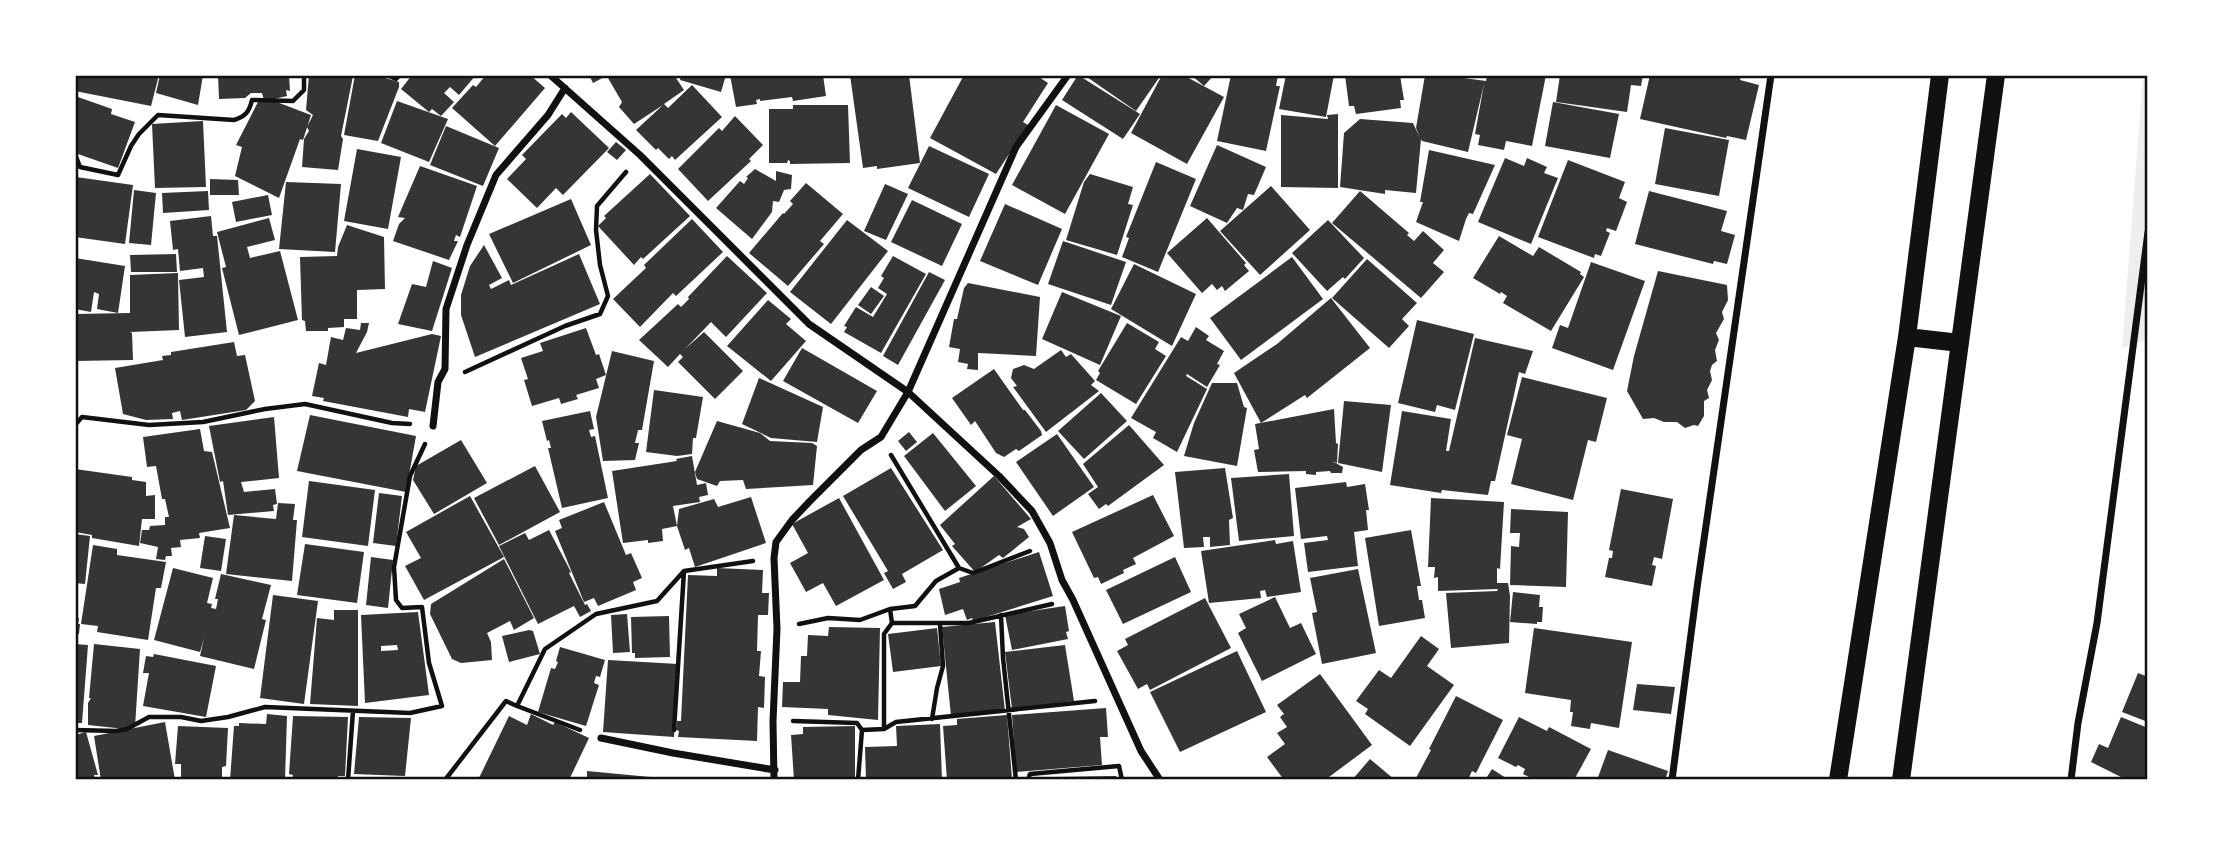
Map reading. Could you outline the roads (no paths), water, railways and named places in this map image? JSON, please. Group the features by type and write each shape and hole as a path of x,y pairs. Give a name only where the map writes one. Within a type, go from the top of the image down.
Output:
{"main road":[{"path":"1838,780 1907,337 1940,75"},
{"path":"1901,780 1996,75"},
{"path":"1907,337 1960,343"}],"street":[{"path":"550,75 640,155 808,324 908,392 999,477 1032,512 1050,543 1062,580 1141,751 1160,780"},
{"path":"774,780 776,542 792,520 862,450 881,438 908,392 1016,147 1068,75"},
{"path":"1672,780 1771,75"},
{"path":"433,426 438,382 445,369 446,309 467,244 495,175 548,115 565,88"},
{"path":"2071,780 2078,723 2097,623 2148,232"},
{"path":"601,738 775,770"}]}
